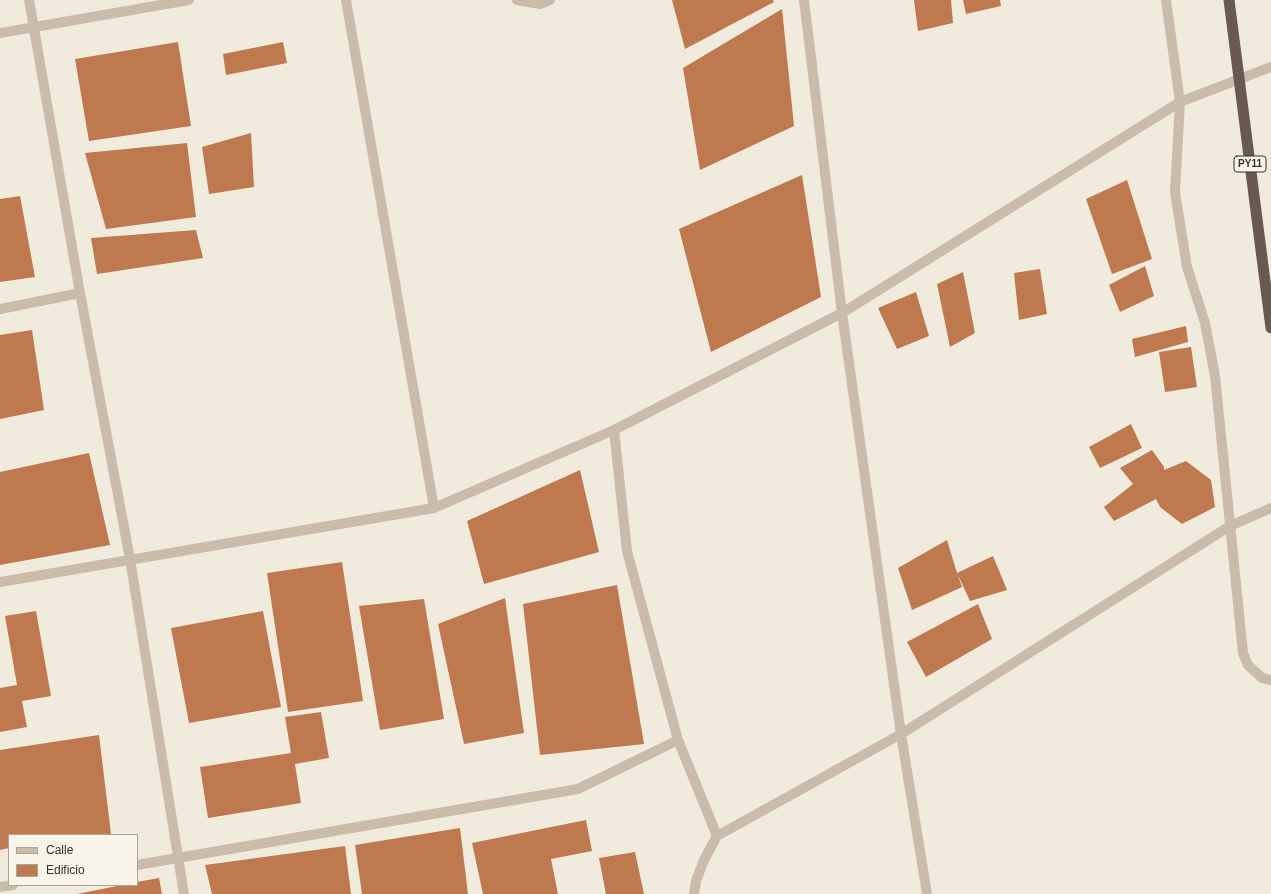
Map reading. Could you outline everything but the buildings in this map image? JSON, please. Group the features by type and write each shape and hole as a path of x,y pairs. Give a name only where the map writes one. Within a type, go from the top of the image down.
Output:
{"highway":[{"name":"PY11","path":"1229,0 1271,328"}],"street":[{"path":"28,0 80,293 130,559 184,894"},
{"path":"0,33 189,0"},
{"path":"346,0 434,508"},
{"path":"518,0 540,4 550,0"},
{"path":"804,0 842,313 901,734 927,894"},
{"path":"1166,0 1180,102 1175,192 1187,267 1205,323 1215,376 1243,653 1248,665 1262,678 1271,680"},
{"path":"0,582 434,508 614,430 842,313 1180,102 1271,66"},
{"path":"0,309 80,293"},
{"path":"614,430 626,551 678,740 717,836"},
{"path":"694,894 696,881 704,860 717,836 901,734 1230,526 1271,508"},
{"path":"138,865 578,789 678,740"}]}
